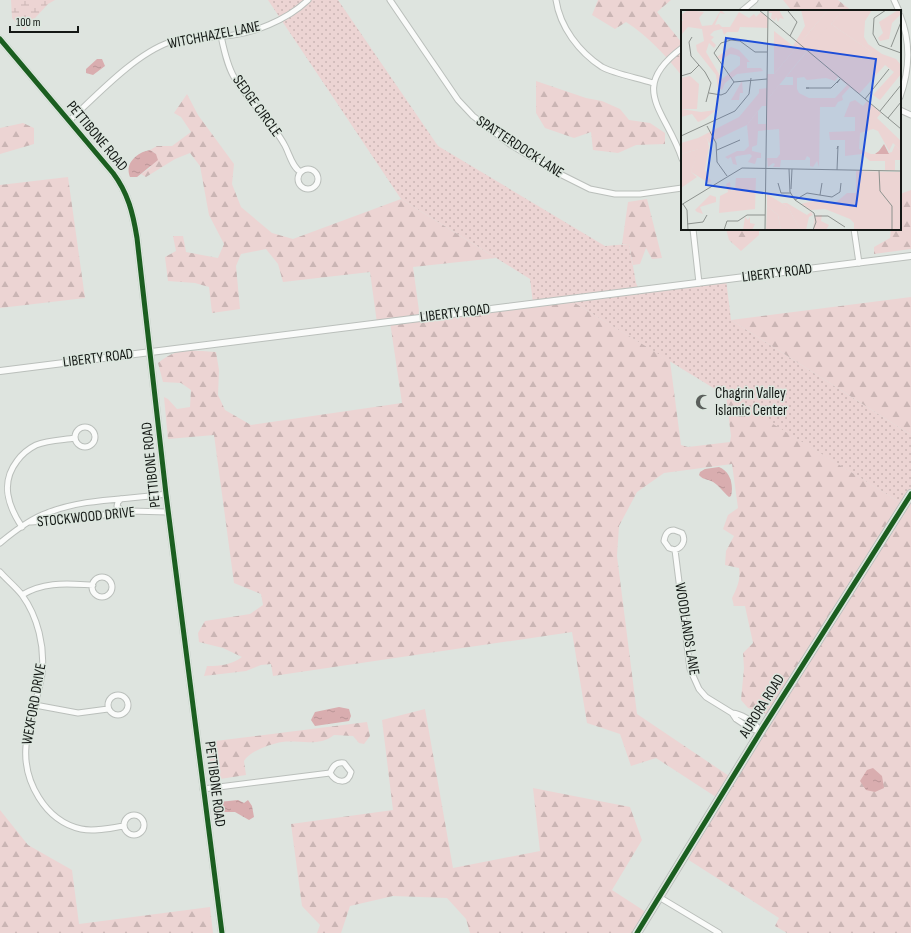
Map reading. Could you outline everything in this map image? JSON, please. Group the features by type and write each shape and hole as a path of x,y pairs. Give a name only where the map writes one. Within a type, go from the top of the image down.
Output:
{"main road":[{"name":"AURORA ROAD","path":"638,933 761,731 911,494"}],"street":[{"name":"WITCHHAZEL LANE","path":"69,121 115,79 150,51 170,42 188,38 221,36 246,32 281,18 308,0"},
{"name":"SPATTERDOCK LANE","path":"390,0 458,100 473,116 511,145 558,173 590,189 615,194 640,194 681,188"},
{"path":"556,0 558,14 576,46 603,67 652,83"},
{"path":"743,10 755,0"},
{"path":"894,0 898,10"},
{"path":"901,17 906,29 909,52 907,72 901,93"},
{"name":"SEDGE CIRCLE","path":"221,36 234,77 275,129 296,168 301,172"},
{"name":"PETTIBONE ROAD","path":"0,39 119,181 129,200 137,238 168,512 222,933"},
{"path":"681,49 659,69 652,83 654,98 673,136 681,156"},
{"path":"901,110 911,115"},
{"path":"692,230 699,283"},
{"path":"854,230 859,263"},
{"name":"LIBERTY ROAD","path":"0,371 911,256"},
{"path":"22,527 13,513 7,497 7,480 11,468 25,451 35,446 75,438"},
{"name":"STOCKWOOD DRIVE","path":"0,543 46,512 84,503 166,494"},
{"path":"121,499 117,506 123,512"},
{"name":"STOCKWOOD DRIVE","path":"28,523 83,518 123,512 168,512"},
{"name":"WOODLANDS LANE","path":"675,550 690,669 699,689 706,697 732,713 736,719 751,729 761,731"},
{"name":"WEXFORD DRIVE","path":"0,572 22,595 38,626 43,662 26,746 31,784 37,797 54,814 76,827 82,829 98,829 124,826"},
{"path":"22,595 31,590 68,582 93,585"},
{"path":"115,695 122,696 128,703 125,713 119,716 113,714 108,709 108,702 115,695"},
{"path":"35,705 78,713 108,709"},
{"path":"203,789 330,773"},
{"path":"131,815 140,816 144,822 142,832 136,835 129,834 124,826 126,819 131,815"},
{"path":"659,897 719,933"}],"green space":[{"path":"11,0 55,0 48,4 24,30 12,18"},
{"path":"268,0 338,0 438,146 605,246 629,244 636,283 639,290 726,279 731,320 911,435 911,509 568,299 533,303 530,279 401,199"},
{"path":"598,0 671,0 657,12 681,42 681,75 656,47 626,22 615,29 592,15"},
{"path":"783,0 838,0 851,10 791,10"},
{"path":"536,81 586,98 602,101 620,109 629,120 650,123 665,133 665,144 636,145 618,153 593,150 591,132 574,138 545,128 536,113"},
{"path":"187,94 198,115 234,164 232,184 241,207 272,233 293,239 401,199 496,258 413,267 420,318 568,299 670,361 681,445 688,447 730,442 731,436 726,395 911,509 911,933 787,933 775,926 779,918 684,857 719,799 656,758 631,766 620,734 587,723 572,632 273,676 271,664 261,665 246,671 204,676 207,666 217,666 234,662 242,657 223,648 199,642 198,633 205,621 250,614 263,605 261,594 234,583 214,435 168,439 164,397 168,399 177,409 190,407 191,390 181,383 163,382 158,363 172,354 179,352 216,352 219,370 218,395 225,410 251,425 402,403 390,322 377,323 370,272 283,282 278,264 266,249 241,254 236,266 240,309 212,313 209,287 195,283 168,281 165,257 176,251 173,236 183,236 186,252 218,258 224,244 209,215 200,166 190,153 175,159 146,177 141,174 150,168 156,154 150,150 157,146 172,146 191,132 181,117 174,113","holes":["732,464 738,508 728,515 723,529 734,536 726,551 725,565 739,568 738,583 732,598 734,606 745,606 753,643 743,653 744,668 741,700 748,708 767,714 732,778 637,714 617,556 619,526 637,492 664,473"]},
{"path":"23,123 34,128 34,144 0,154 0,128"},
{"path":"68,177 85,298 0,308 0,185"},
{"path":"911,190 911,249 874,254 874,247 890,238 891,230 901,230 901,194"},
{"path":"647,199 662,258 652,259 646,248 640,264 633,265 629,244 622,244 628,202"},
{"path":"726,230 759,230 759,235 741,251 729,240"},
{"path":"911,297 911,435 731,320"},
{"path":"425,709 453,868 540,851 533,788 630,807 642,840 612,890 649,914 637,933 470,933 466,919 447,898 393,896 350,906 341,933 317,933 320,925 302,906 291,824 393,810 382,720"},
{"path":"367,722 370,736 364,744 359,743 353,736 334,735 328,739 316,742 282,742 261,748 247,757 244,761 246,775 220,779 212,773 207,742"},
{"path":"0,810 28,845 72,870 79,924 210,907 213,933 0,933"}],"water":[{"path":"97,59 102,59 105,66 93,75 86,73 86,69"},
{"path":"150,150 156,154 158,160 137,177 130,177 129,167 133,159 141,153"},
{"path":"719,467 726,472 730,479 732,492 731,496 729,497 716,484 699,475 700,472 705,469"},
{"path":"339,707 349,709 351,716 349,721 315,726 311,720 315,712"},
{"path":"873,768 882,776 884,788 875,792 866,790 860,781 867,770"},
{"path":"238,800 244,803 248,800 252,806 254,817 249,820 235,812 218,812 215,809 219,802"}],"cycle path":[{"path":"0,39 113,173 123,188 134,220 166,494 222,933"},
{"path":"637,933 761,731 911,494"}],"place":[{"name":"Chagrin Valley Islamic Center","path":"703,402"}]}
